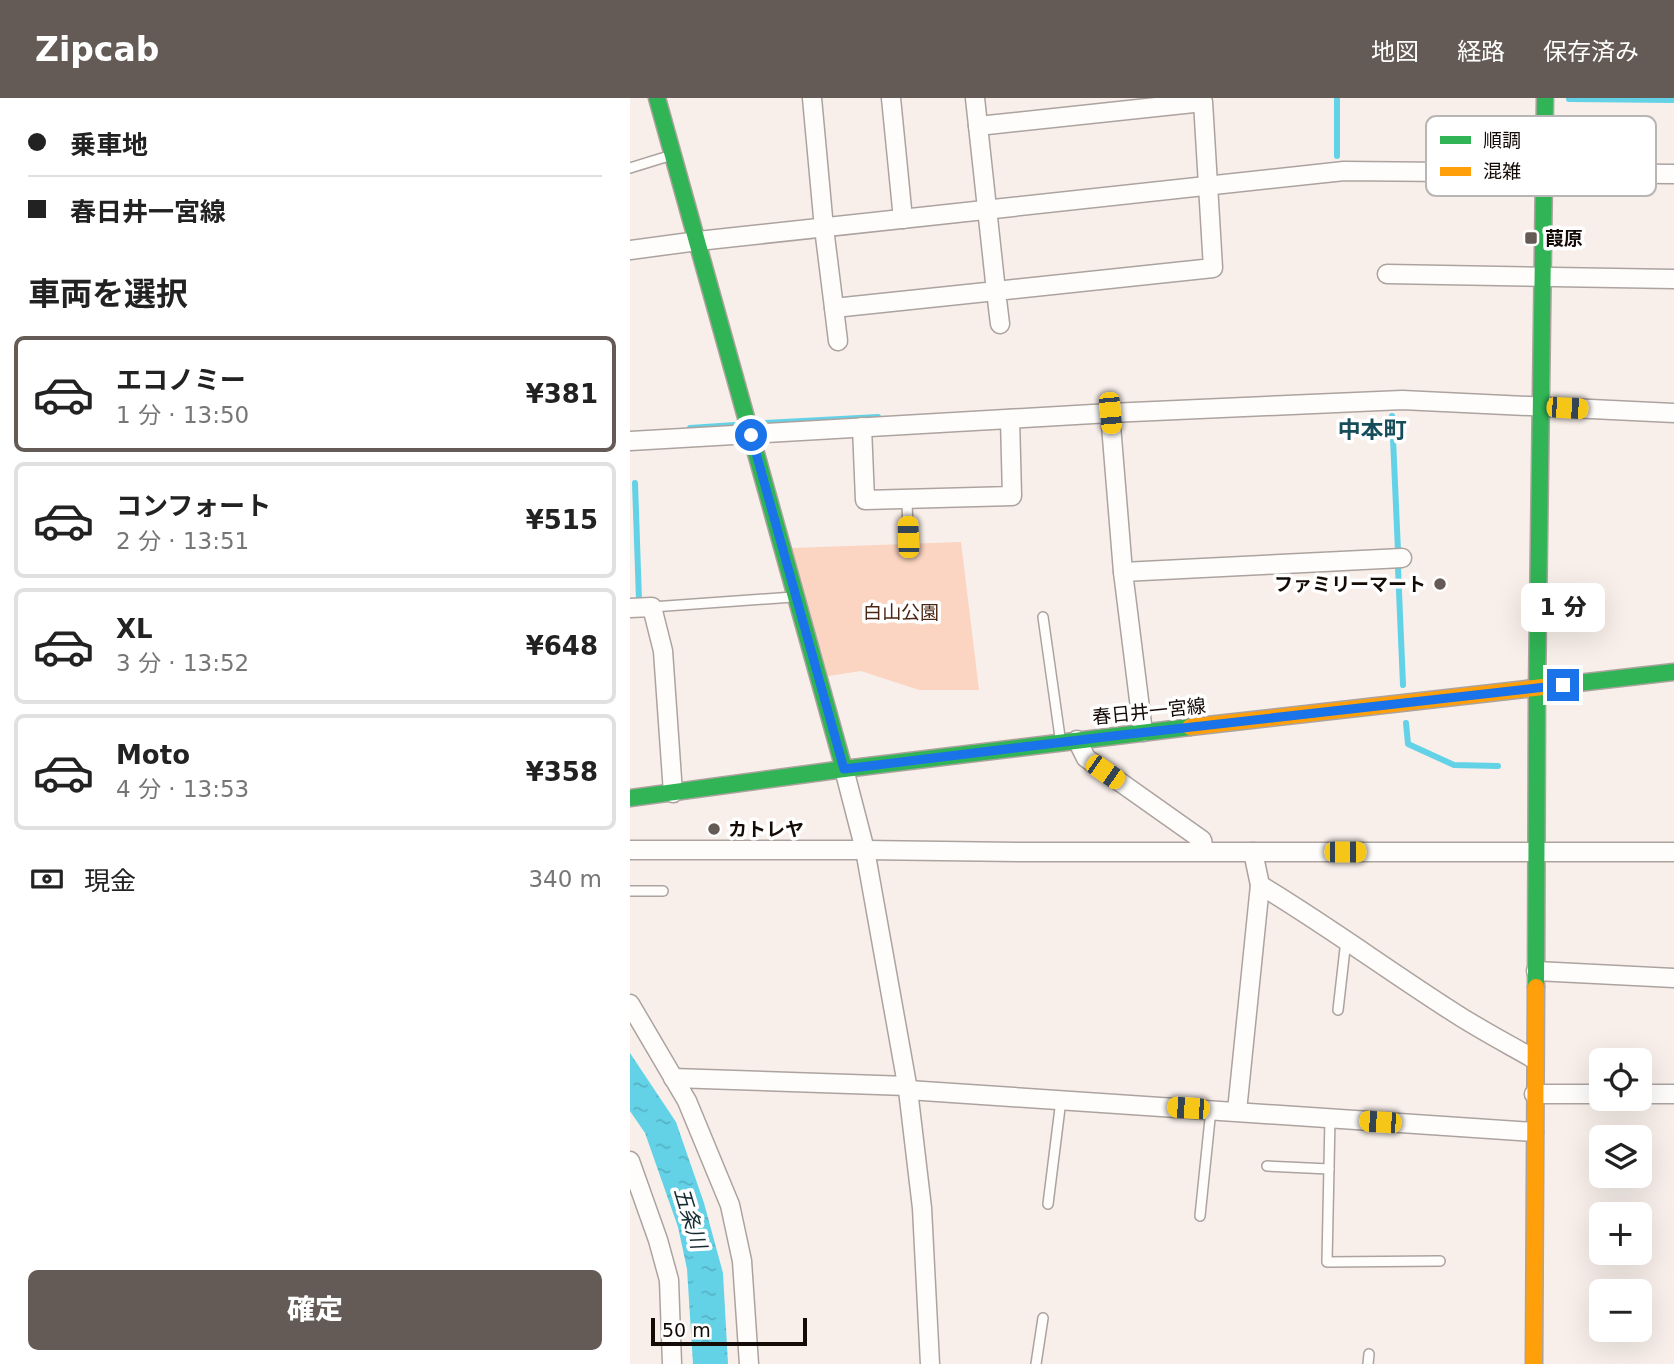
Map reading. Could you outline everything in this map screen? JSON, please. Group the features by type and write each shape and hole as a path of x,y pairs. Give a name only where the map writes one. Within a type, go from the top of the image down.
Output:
{"street":[{"path":"657,98 865,850 908,1088 922,1208 930,1364"},
{"path":"812,98 838,341"},
{"path":"891,98 903,219"},
{"path":"975,98 1000,324"},
{"path":"1545,98 1545,116"},
{"path":"834,308 1213,268 1203,102 978,126"},
{"path":"630,250 1344,171 1426,172"},
{"path":"1656,174 1674,174"},
{"path":"1534,1364 1537,689 1544,196"},
{"path":"1387,274 1674,279"},
{"path":"630,441 1110,413 1402,400 1674,413"},
{"path":"1110,413 1124,572 1143,732"},
{"path":"862,428 865,500 1012,496 1010,419"},
{"path":"1124,572 1402,558"},
{"path":"630,608 652,607 663,651 673,793"},
{"name":"春日井一宮線","path":"630,799 1069,741 1674,672"},
{"path":"1069,741 1086,758 1202,840 1204,851"},
{"path":"630,850 1674,852"},
{"path":"1237,1111 1260,885 1253,852"},
{"path":"1260,885 1304,911 1479,1029 1534,1059"},
{"path":"1536,971 1674,978"},
{"path":"630,1004 687,1101 730,1205 742,1261 749,1364"},
{"path":"673,1078 908,1088 1534,1132"},
{"path":"1534,1094 1589,1094"},
{"path":"1652,1094 1674,1094"},
{"path":"630,1161 669,1280 671,1364"}],"lane":[{"path":"630,168 673,155"},
{"path":"907,499 908,537"},
{"path":"652,607 796,597"},
{"path":"1043,617 1069,741"},
{"path":"630,891 663,891"},
{"path":"1338,1010 1346,940"},
{"path":"1048,1204 1061,1100"},
{"path":"1200,1216 1211,1109"},
{"path":"1330,1118 1327,1262 1440,1261"},
{"path":"1267,1166 1329,1169"},
{"path":"1036,1364 1043,1318"}],"green space":[{"name":"白山公園","path":"961,542 979,690 919,690 861,671 828,676 792,548"}],"water":[{"name":"五条川","path":"630,1053 676,1122 704,1203 723,1273 728,1364 693,1364 687,1269 678,1227 645,1133 630,1111"}],"waterway":[{"path":"1337,98 1337,156"},
{"path":"1569,99 1674,100"},
{"path":"1392,416 1398,551"},
{"path":"765,423 878,417"},
{"path":"690,428 735,425"},
{"path":"635,483 639,600"},
{"path":"1398,568 1403,685"},
{"path":"1406,723 1408,744 1454,765 1498,766"}],"traffic: fast":[{"path":"657,98 844,769"},
{"path":"1545,98 1545,116"},
{"path":"1536,987 1544,196"},
{"path":"1552,686 1674,672"},
{"path":"630,798 1190,727"}],"traffic: slow":[{"path":"1190,727 1552,686"},
{"path":"1534,1364 1536,987"}],"place":[{"name":"葭原","path":"1531,238"},
{"name":"ファミリーマート","path":"1440,584"},
{"name":"カトレヤ","path":"714,829"}],"district":[{"name":"中本町","path":"1372,430"}],"route":[{"path":"751,435 844,769 1563,685"}]}
